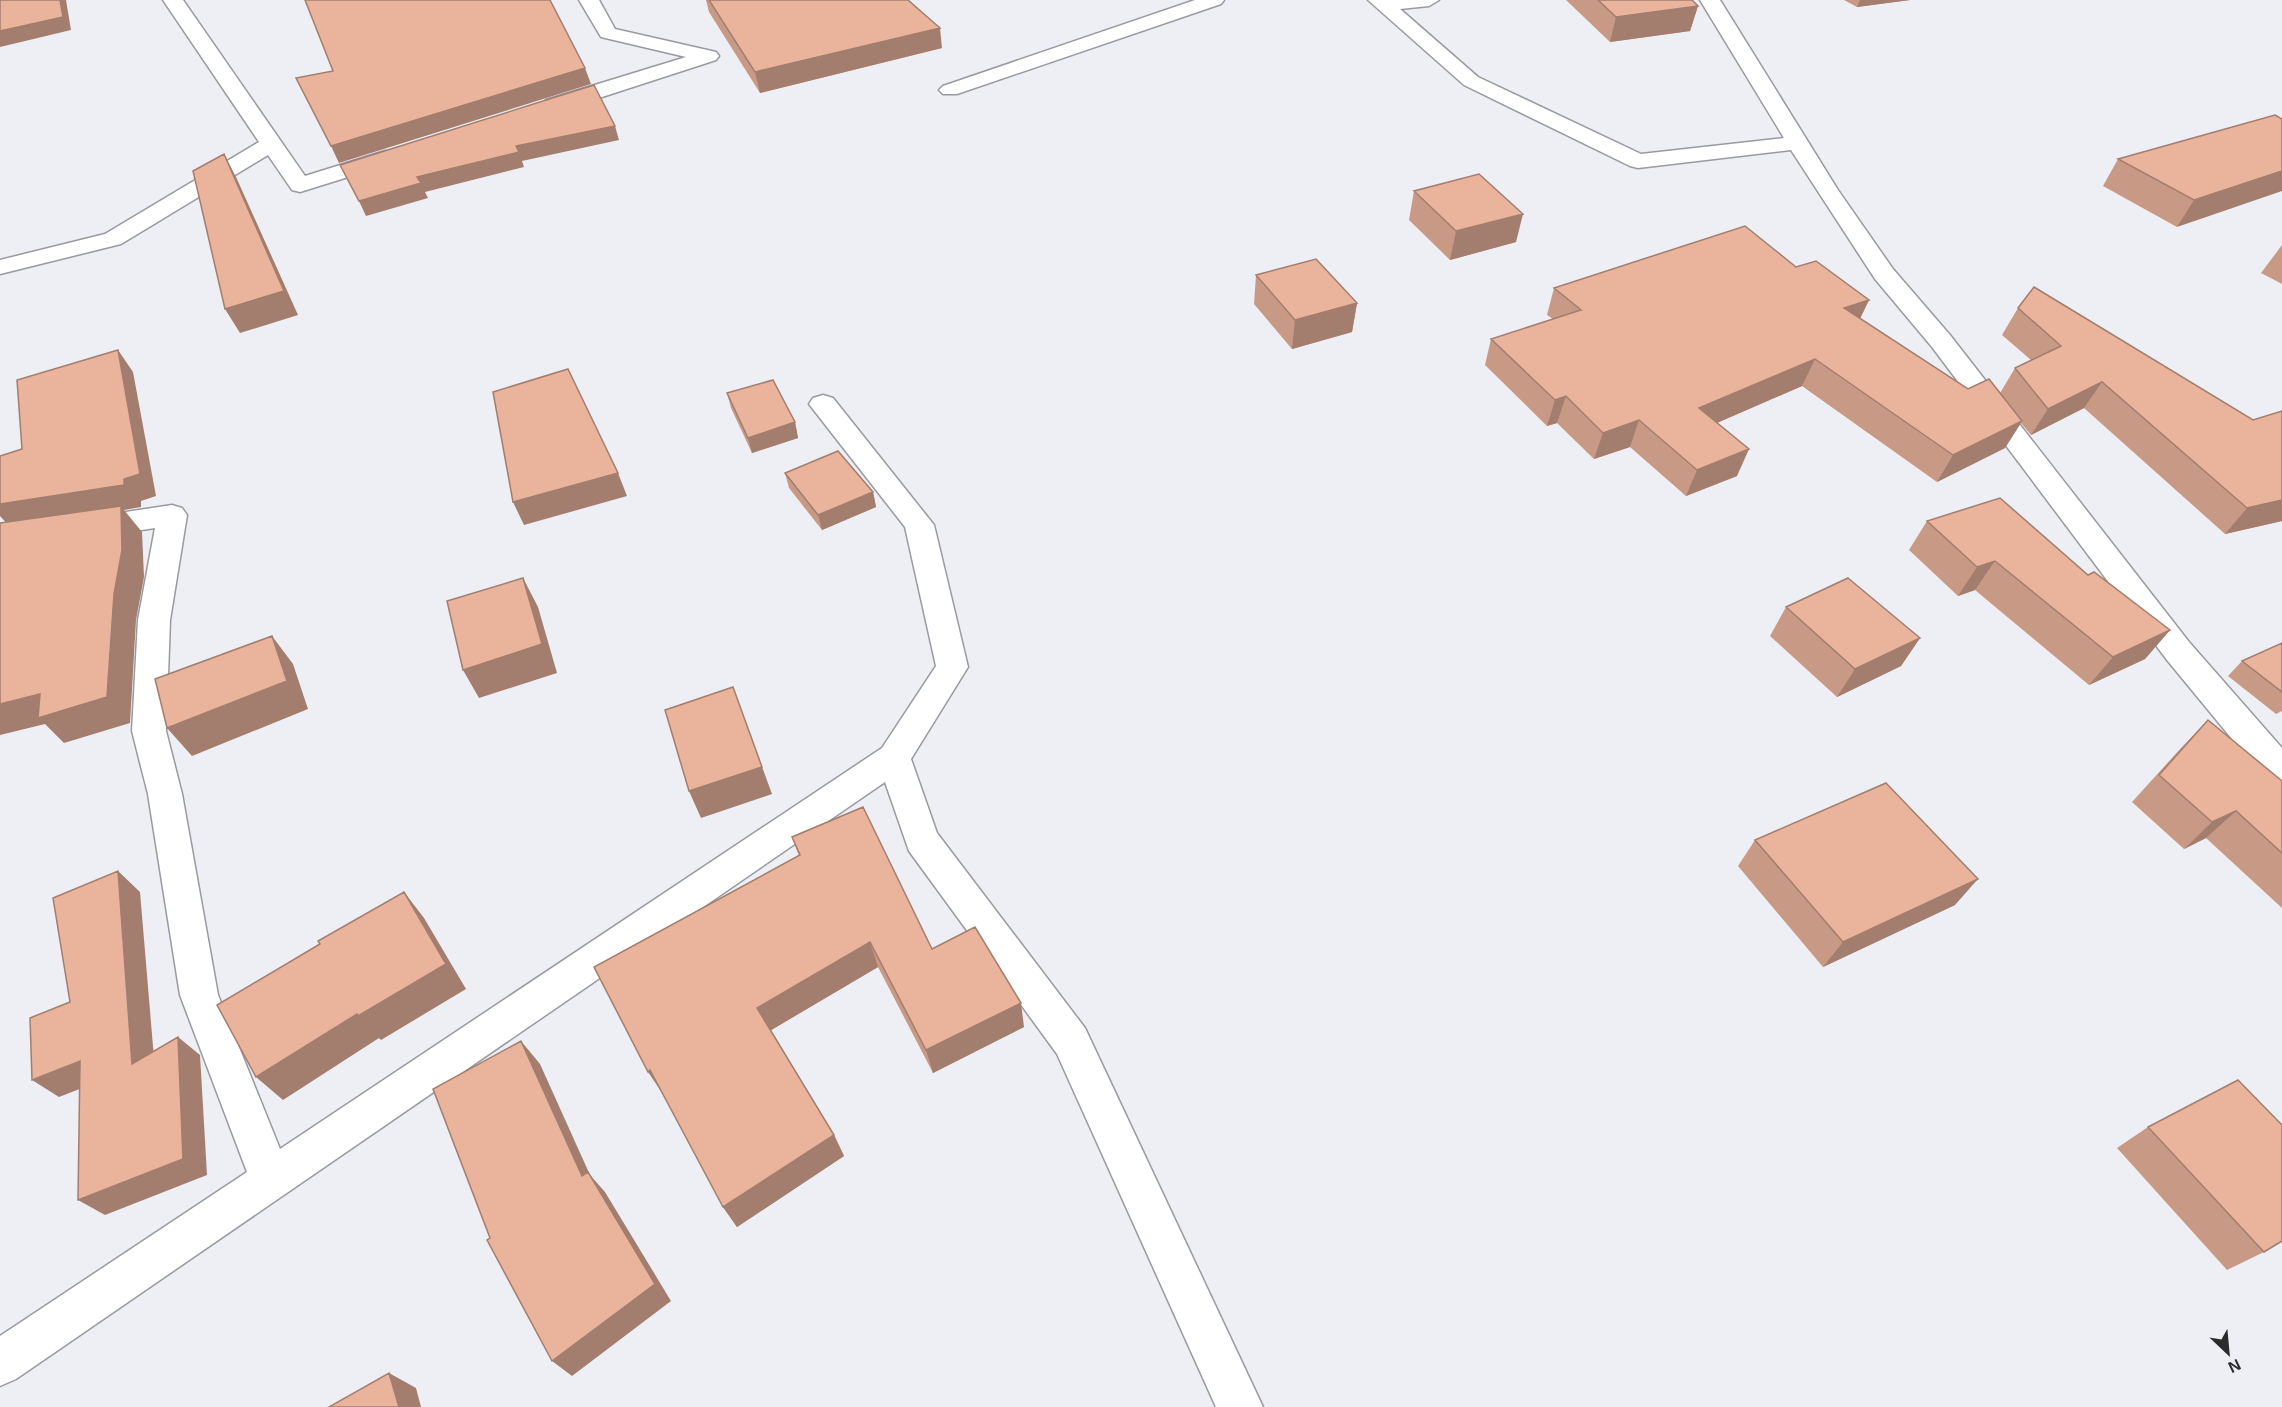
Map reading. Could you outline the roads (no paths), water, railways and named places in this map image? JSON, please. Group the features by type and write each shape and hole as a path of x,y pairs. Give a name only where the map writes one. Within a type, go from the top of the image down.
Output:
{"street":[{"path":"173,0 300,184 402,152"},
{"path":"538,110 709,56 608,33 589,0"},
{"path":"950,90 1214,0"},
{"path":"1381,2 1429,0"},
{"path":"1710,0 1798,143 1884,274 1941,341 2107,560 2274,752"},
{"path":"1381,2 1471,81 1638,161 1798,143"},
{"path":"0,267 113,239 271,144"},
{"path":"0,1364 894,758 952,667 920,525 822,404"},
{"path":"0,541 172,515 154,620 149,730 165,794 199,995 272,1180"},
{"path":"894,758 922,840 1071,1041 1240,1407"}]}
